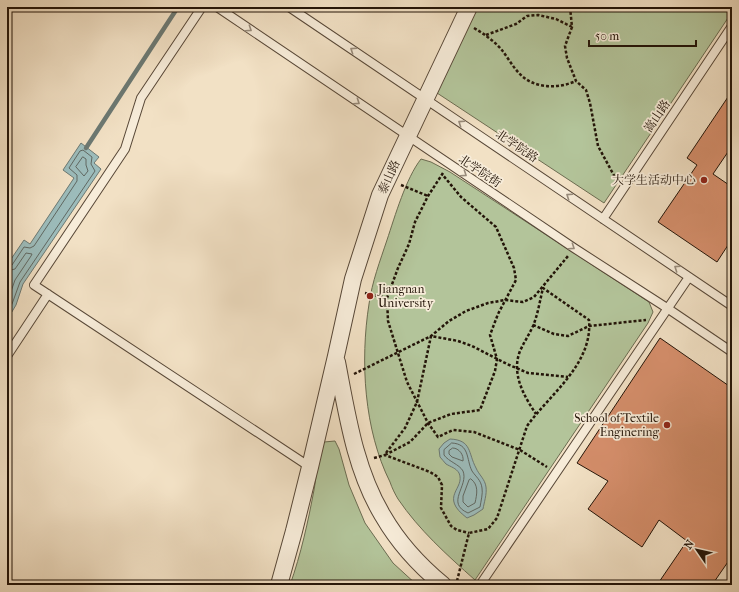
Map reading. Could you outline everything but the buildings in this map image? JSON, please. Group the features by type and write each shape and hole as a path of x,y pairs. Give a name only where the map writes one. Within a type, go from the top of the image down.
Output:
{"street":[{"name":"泰山路","path":"278,585 294,531 310,467 353,279 380,194 468,7"},
{"path":"336,356 348,417 368,485 383,516 406,549 443,585"}],"lane":[{"path":"202,7 142,98 125,149 34,284 310,467"},
{"name":"北学院街","path":"216,7 448,164 574,248 668,308 732,352"},
{"name":"北学院路","path":"289,7 732,306"},
{"name":"嵩山路","path":"603,219 732,26"},
{"path":"480,585 689,277"},
{"path":"7,356 48,294"}],"path":[{"path":"570,7 572,27 565,46 567,58 576,81 586,90 598,146 622,190"},
{"path":"486,35 516,24 527,16 538,15 556,19 572,27"},
{"path":"461,22 486,35 500,48 520,75 530,81 548,87 568,84 576,81"},
{"path":"448,164 428,196 415,222 409,244 387,298 388,321 407,382 428,423 438,437 454,430 474,432 520,450 556,473"},
{"path":"360,461 385,455 410,442 428,423 451,414 480,410 495,371 497,359 490,334 498,314 516,280 514,268 496,227 461,197 442,174"},
{"path":"388,179 428,196"},
{"path":"341,380 431,336 449,321 466,312 488,303 505,300 523,302 534,297 544,288 574,248"},
{"path":"536,414 524,395 519,382 518,369 520,352 533,325 544,288"},
{"path":"385,455 430,472 438,477 442,485 442,508 451,526 457,530 469,533 488,529 497,518 527,426 568,377 582,355 588,338 589,320 544,288"},
{"path":"350,291 387,298"},
{"path":"533,325 554,334 568,336 589,326 660,319"},
{"path":"431,336 458,341 472,346 528,373 568,377"},
{"path":"385,455 405,428 417,402 431,336"},
{"path":"456,585 469,533"}],"green space":[{"path":"476,7 732,7 732,12 604,203 434,91"},
{"path":"421,159 431,162 450,172 649,302 653,312 648,323 475,580 424,532 398,499 381,462 374,440 366,395 366,326 372,288 401,198 410,176"},
{"path":"335,441 339,449 349,485 365,523 393,563 417,585 290,585 298,562 307,526 322,447 324,442"}],"water":[{"path":"81,143 99,157 94,163 101,169 23,284 16,305 7,320 7,265 24,240 30,244 74,178 63,170"},
{"path":"450,439 457,440 466,445 486,487 483,509 467,518 454,504 455,493 460,479 459,473 446,464 440,457 439,449"}],"waterway":[{"path":"86,148 178,7"}],"place":[{"name":"大学生活动中心","path":"704,180"},
{"name":"Jiangnan University","path":"370,296"},
{"name":"School of Textile Enginering","path":"667,425"}]}
